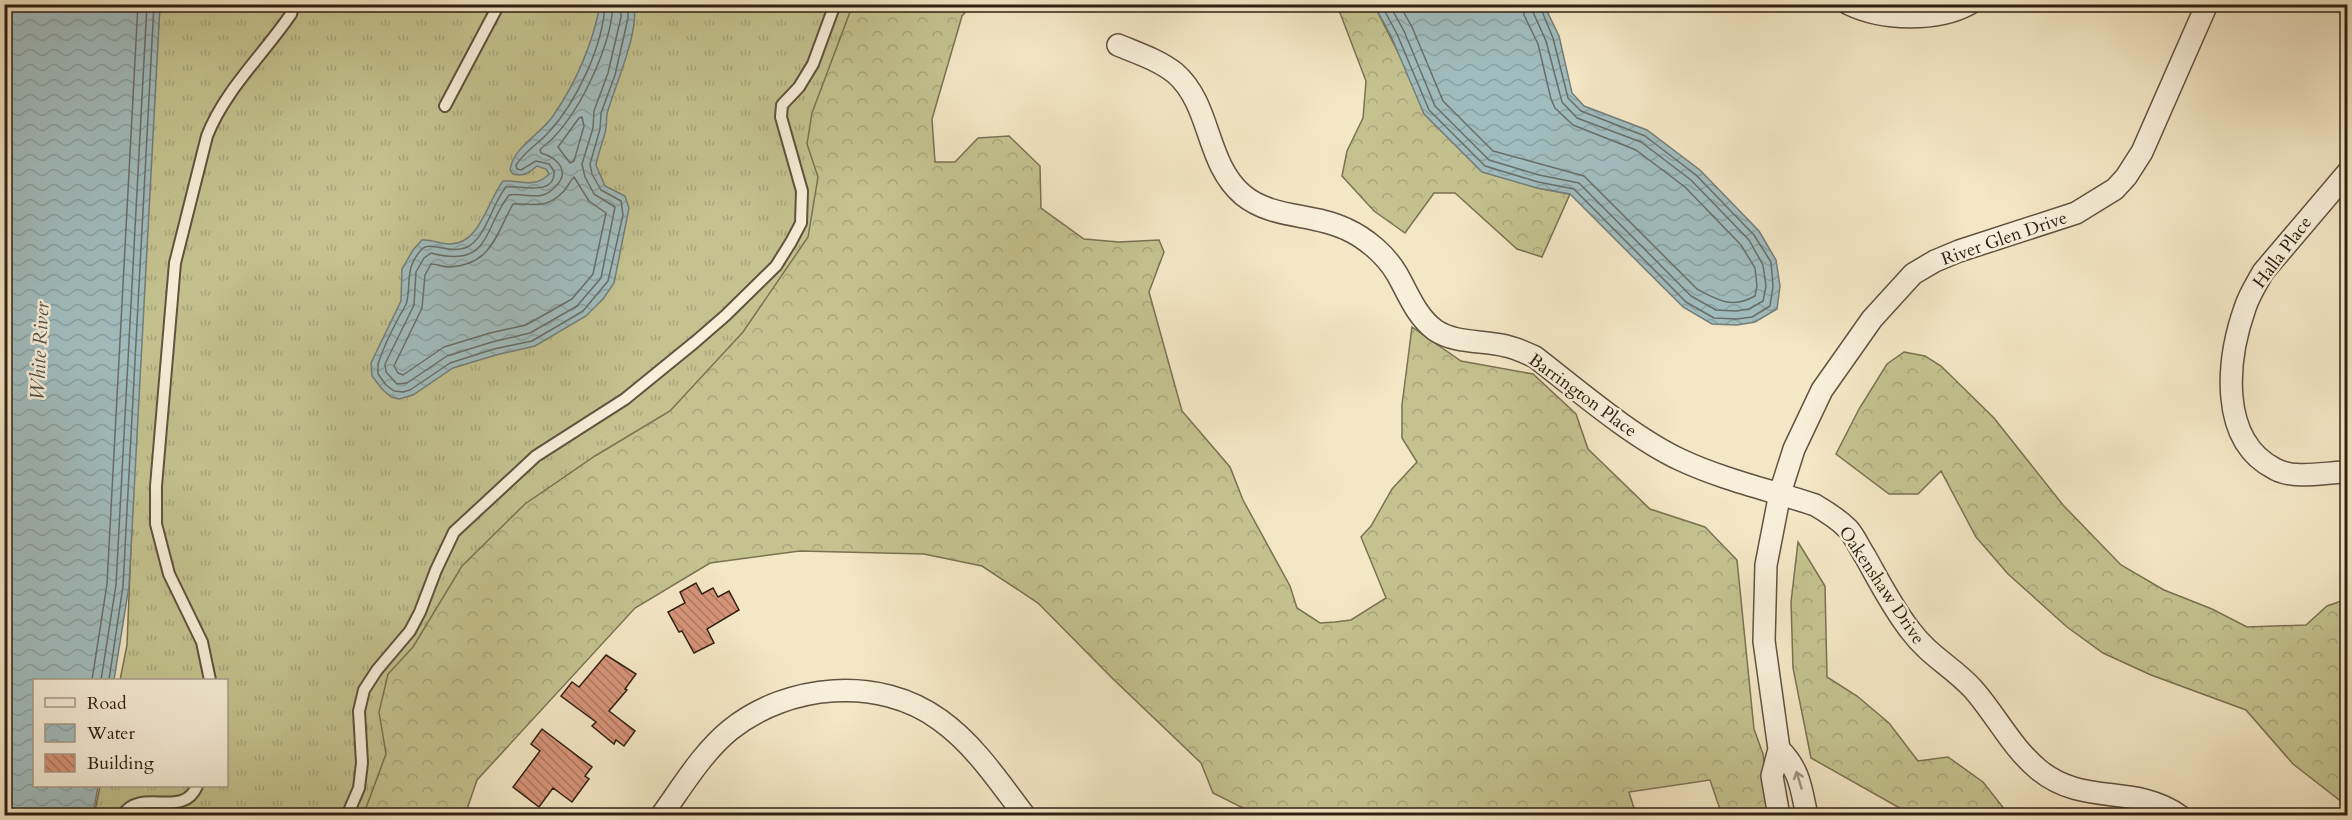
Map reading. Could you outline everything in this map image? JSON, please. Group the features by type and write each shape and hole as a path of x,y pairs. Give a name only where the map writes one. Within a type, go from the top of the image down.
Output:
{"street":[{"path":"1849,4 1878,14 1899,17 1944,12 1969,4"},
{"name":"River Glen Drive","path":"1779,816 1772,776 1779,749 1768,680 1763,621 1766,565 1780,493 1794,449 1822,390 1872,319 1913,274 1959,251 2076,213 2115,189 2126,177 2147,143 2207,4"},
{"name":"Barrington Place","path":"1118,45 1155,60 1174,72 1191,90 1217,157 1235,188 1246,197 1267,208 1333,224 1360,237 1387,260 1412,303 1436,331 1468,342 1492,343 1518,349 1535,357 1605,411 1661,450 1715,474 1780,493"},
{"name":"Halla Place","path":"2348,172 2264,272 2255,287 2245,306 2234,345 2231,388 2236,420 2243,437 2258,458 2276,470 2288,473 2348,472"},
{"name":"Oakenshaw Drive","path":"1780,493 1828,512 1850,531 1914,637 1929,653 1971,687 2020,752 2040,771 2075,790 2090,794 2150,800 2167,806 2180,816"},
{"path":"661,816 710,751 730,730 779,702 832,691 882,696 924,710 939,719 981,758 1025,816"},
{"name":"River Glen Drive","path":"1779,749 1792,762 1799,778 1807,816"}],"lane":[{"path":"210,679 202,642 168,574 156,524 156,486 175,263 188,207 213,120 222,102 286,21 294,4"},
{"path":"445,106 499,4"},
{"path":"347,816 358,788 362,763 359,711 364,690 377,670 410,631 454,532 536,456 625,399 696,342 776,266 792,242 801,223 802,191 781,117 782,105 807,76 835,4"},
{"path":"122,816 126,809 137,803 149,801 178,803 194,794 197,787"}],"green space":[{"path":"853,4 972,5 962,16 932,119 935,162 955,162 978,138 1009,136 1040,166 1041,208 1084,239 1119,242 1159,240 1164,252 1149,292 1182,411 1230,467 1243,500 1290,586 1297,608 1320,623 1351,620 1386,598 1361,537 1371,526 1392,489 1417,462 1402,438 1402,405 1412,327 1461,361 1533,374 1576,414 1588,449 1650,509 1705,527 1737,560 1754,729 1763,754 1772,815 1722,815 1710,780 1629,792 1636,815 1479,816 1478,808 1433,810 1416,816 1257,815 1213,793 1201,763 1038,603 982,566 924,554 800,551 710,563 635,608 477,780 465,815 363,816 386,754 379,712 388,674 413,647 462,566 525,504 595,456 670,411 743,332 808,237 818,177 807,144 812,113"},
{"path":"160,5 891,5 831,212 760,367 383,815 94,816 100,787 228,787 228,679 120,679 127,645 142,276"},
{"path":"1337,5 1374,5 1404,64 1537,188 1570,194 1542,257 1517,249 1455,193 1434,193 1405,233 1374,211 1342,176 1347,151 1363,118 1366,81"},
{"path":"1904,352 1925,356 1941,366 1994,418 2063,505 2121,565 2164,590 2212,609 2247,627 2306,625 2327,606 2347,599 2347,806 2293,764 2246,710 2151,675 2103,653 2067,627 2008,574 1976,537 1941,471 1918,494 1889,494 1836,454 1859,409 1887,364"},
{"path":"1798,542 1825,586 1827,677 1857,696 1889,723 1918,761 1948,757 1983,782 2009,815 1912,815 1811,758 1793,668 1791,602"}],"water":[{"name":"White River","path":"5,4 160,5 129,586 114,679 33,679 33,787 98,787 93,815 5,815"},
{"path":"600,5 634,5 635,17 630,45 607,114 606,131 596,165 605,186 625,196 629,208 614,283 603,299 586,316 535,346 453,368 413,395 399,399 391,397 372,376 371,363 401,301 402,269 422,240 450,244 469,237 476,230 503,181 533,183 549,174 546,169 537,166 523,175 513,174 510,170 516,154 548,123 569,90 588,49"},
{"path":"1374,5 1544,5 1559,36 1572,93 1584,106 1647,130 1700,170 1759,231 1776,260 1780,286 1777,309 1755,322 1737,325 1712,324 1683,307 1570,194 1537,188 1482,172 1424,114 1391,36"}],"building":[{"path":"696,583 702,594 713,588 718,597 729,591 739,610 707,629 714,643 694,653 668,612 685,603 680,592"},
{"path":"606,655 636,674 625,689 627,690 609,711 635,731 624,746 616,740 614,744 592,726 596,722 561,696 572,682 579,687"},
{"path":"542,729 592,767 585,776 589,779 572,802 553,788 539,807 513,787 540,751 531,744"}]}
